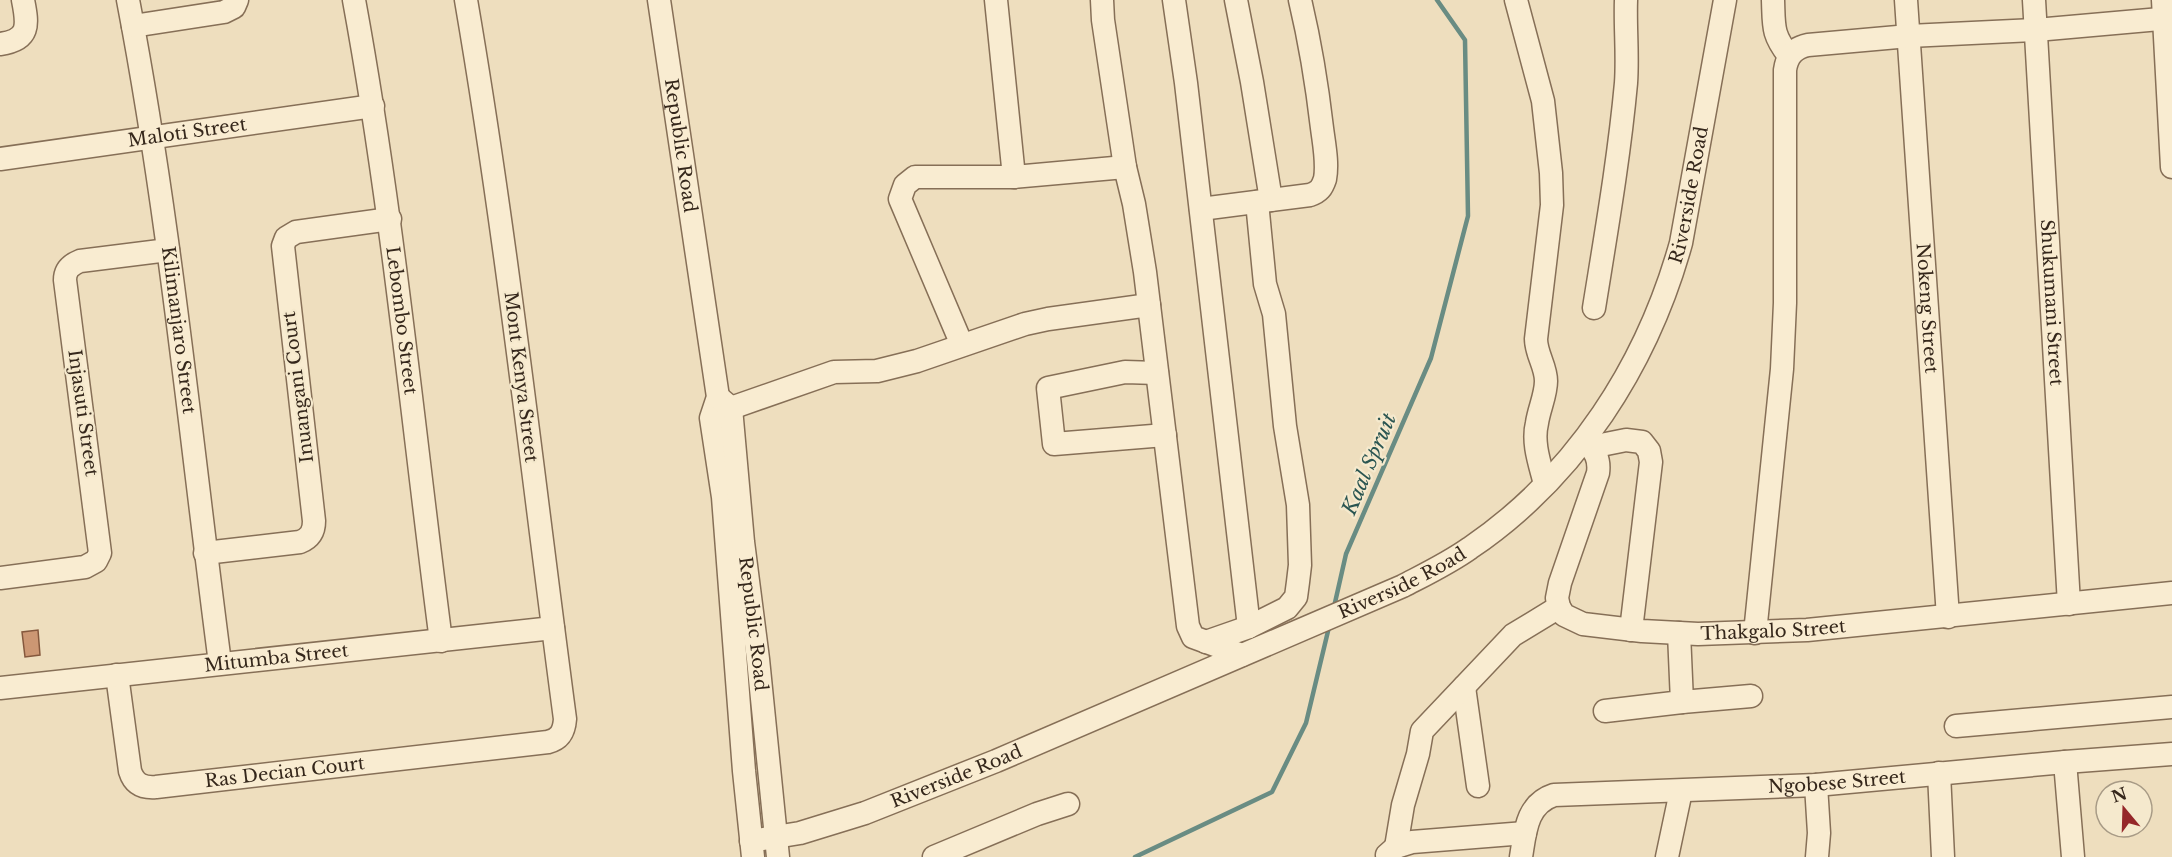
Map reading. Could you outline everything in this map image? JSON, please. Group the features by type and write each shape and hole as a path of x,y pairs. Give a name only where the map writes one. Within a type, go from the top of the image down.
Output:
{"street":[{"path":"0,44 14,41 23,34 26,18 23,0"},
{"name":"Kilimanjaro Street","path":"128,0 152,136 168,250 220,663"},
{"path":"133,26 224,12 234,7 237,0"},
{"name":"Lebombo Street","path":"354,0 390,219 441,641"},
{"name":"Mont Kenya Street","path":"466,0 503,235 565,719 564,728 558,738 544,743"},
{"name":"Republic Road","path":"659,0 738,471 743,542 758,659 777,847"},
{"path":"996,0 1014,177"},
{"path":"1102,0 1125,167 1134,204 1149,305 1188,626 1193,637 1242,655"},
{"path":"1174,0 1186,83 1249,627"},
{"path":"1206,642 1249,627 1287,608 1296,597 1300,565 1298,505 1286,426 1274,314 1265,284 1264,201 1252,82 1236,0"},
{"path":"1201,209 1311,195 1319,192 1325,177 1326,163 1309,35 1300,0"},
{"path":"1516,0 1543,101 1551,173 1552,205 1536,339 1536,348 1546,383 1536,425 1536,450 1545,484"},
{"path":"1594,308 1617,163 1625,94 1628,49 1626,0"},
{"name":"Riverside Road","path":"752,849 777,847 814,830 865,813 996,761 1343,613 1422,576 1471,548 1500,525 1588,444 1646,342 1671,280 1681,243 1725,0"},
{"path":"1773,0 1774,31 1778,42 1789,56"},
{"name":"Nokeng Street","path":"1906,0 1948,617"},
{"name":"Shukumani Street","path":"2034,0 2068,604"},
{"path":"1755,633 1782,369 1785,303 1785,70 1789,56 1794,50 1808,45 1909,36 2036,30 2166,12 2172,167"},
{"name":"Maloti Street","path":"0,159 373,106"},
{"path":"962,345 900,200 905,185 915,177 1014,177 1125,167"},
{"name":"Inuangani Court","path":"206,553 300,543 312,533 314,521 283,246 286,238 296,232 390,219"},
{"name":"Injasuti Street","path":"0,578 85,567 96,561 100,553 65,280 66,272 80,261 168,250"},
{"path":"725,403 834,372 877,371 917,361 1048,318 1149,305"},
{"path":"1157,373 1125,372 1048,387 1054,444 1165,435"},
{"name":"Republic Road","path":"725,403 711,418 723,497 752,849"},
{"path":"1391,852 1418,754 1422,731 1513,635 1559,607 1557,598 1560,583 1598,473 1599,464 1588,444 1626,440 1642,442 1649,451 1651,462 1632,630"},
{"name":"Thakgalo Street","path":"1559,607 1564,615 1583,624 1679,633 1755,633 1948,617 2172,593"},
{"name":"Mitumba Street","path":"0,688 553,628"},
{"path":"1679,633 1682,702"},
{"name":"Ras Decian Court","path":"117,675 130,771 135,782 145,787 544,743"},
{"path":"1464,687 1478,786"},
{"path":"1605,711 1751,696"},
{"path":"1956,726 2172,707"},
{"name":"Ngobese Street","path":"1521,857 1525,833 1533,809 1539,801 1554,795 1816,785 2172,754"},
{"path":"2065,762 2073,857"},
{"path":"1939,773 1943,857"},
{"path":"1816,785 1819,833 1817,857"},
{"path":"1666,857 1681,791"},
{"path":"934,857 1037,814 1068,804"},
{"path":"1391,852 1421,840 1525,833"}],"building":[{"path":"38,630 40,655 25,657 22,632"}],"waterway":[{"name":"Kaal Spruit","path":"1334,607 1346,554 1431,358 1468,216 1465,40 1437,0"},
{"name":"Kaal Spruit","path":"1135,857 1272,792 1306,723 1329,627"}]}
